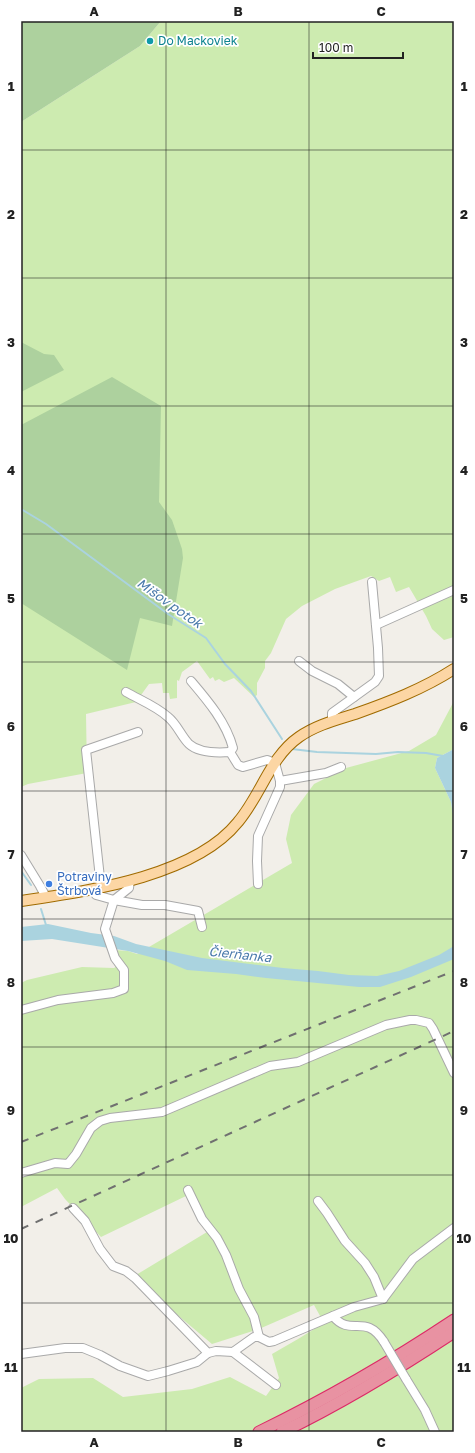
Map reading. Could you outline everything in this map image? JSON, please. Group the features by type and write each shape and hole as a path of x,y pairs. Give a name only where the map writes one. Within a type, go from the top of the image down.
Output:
{"highway":[{"path":"259,1432 370,1374 454,1320"},
{"path":"282,1432 375,1382 454,1332"}],"main road":[{"path":"21,901 97,888 130,880 181,863 204,851 237,824 249,809 275,763 286,748 300,736 312,729 407,694 454,669"}],"street":[{"path":"333,721 332,713 375,682 379,676 372,582"},
{"path":"376,625 454,590"},
{"path":"299,661 312,672 338,684 354,697"},
{"path":"191,681 211,705 230,737 233,748 230,752"},
{"path":"126,692 159,710 169,718 188,743 195,748 217,753 230,752"},
{"path":"138,732 86,750 97,888 96,896 142,905 165,905 198,910 202,927"},
{"path":"230,752 238,765 243,767 267,760 275,763 280,781 280,787 258,836 258,884"},
{"path":"280,781 326,773 341,767"},
{"path":"21,855 46,897"},
{"path":"21,1010 58,1000 113,993 124,989 124,970 115,958 105,929 114,900 129,888 130,880"},
{"path":"21,1173 55,1164 68,1164 76,1154 91,1128 100,1121 110,1118 162,1112 270,1066 298,1062 386,1025 410,1020 429,1023 433,1028 454,1073"},
{"path":"443,1049 454,1057"},
{"path":"188,1190 202,1219 217,1238 226,1255 237,1285 255,1320 259,1337"},
{"path":"318,1201 345,1242 365,1263 374,1276 383,1299"},
{"path":"73,1208 85,1221 100,1249 113,1266 135,1278 208,1354"},
{"path":"233,1352 254,1336 270,1342 274,1341 354,1307 383,1299 413,1259 454,1228"},
{"path":"333,1316 338,1323 347,1326 364,1325 370,1327 380,1335 425,1410 434,1432"},
{"path":"21,1354 65,1348 83,1348 100,1354 120,1366 148,1376 197,1362 208,1354 216,1351 233,1352 276,1385"}],"green space":[{"path":"21,21 161,21 140,46 21,122"},
{"path":"161,21 454,21 454,637 444,640 432,629 409,587 396,592 390,577 379,581 371,576 335,589 302,606 286,619 271,653 265,661 265,668 257,683 257,695 254,697 234,678 224,682 219,679 215,681 213,677 210,679 197,661 182,672 179,681 177,680 177,698 170,699 169,693 163,693 162,683 149,684 136,702 86,714 87,773 28,784 21,787 21,122 140,46"},
{"path":"21,342 44,354 54,355 64,370 21,392"},
{"path":"112,377 161,406 159,502 172,520 182,549 183,558 172,626 140,618 127,670 21,603 21,425"},
{"path":"454,701 454,749 437,758 435,768 451,802 454,821 454,1432 21,1432 21,1388 39,1379 93,1378 123,1397 192,1389 230,1377 266,1396 279,1378 272,1354 324,1323 314,1305 259,1329 212,1344 168,1307 136,1275 207,1232 186,1196 101,1237 65,1199 57,1188 21,1207 21,983 27,980 82,967 114,968 121,963 115,950 128,951 137,954 292,863 286,839 291,815 314,784 346,768 409,751 436,735"}],"water":[{"path":"454,749 454,821 451,802 435,768 437,758"},
{"path":"48,924 114,936 136,944 202,958 349,975 377,976 399,971 439,955 454,946 454,959 411,977 380,987 359,987 187,970 165,961 128,951 52,939 21,941 21,927"}],"waterway":[{"name":"Mišov potok","path":"21,509 46,524 168,614 206,638 225,664 251,691 282,739"},
{"name":"Mišov potok","path":"292,749 317,752 376,754 398,752 426,753 443,756"},
{"path":"21,871 31,885"},
{"path":"41,909 46,925"}],"railway":[{"path":"21,1142 454,971"},
{"path":"21,1229 454,1031"}],"place":[{"name":"Do Mackoviek","path":"150,41"},
{"name":"Potraviny Štrbová","path":"49,884"}],"water label":[{"name":"Čierňanka","path":"240,954"}]}
